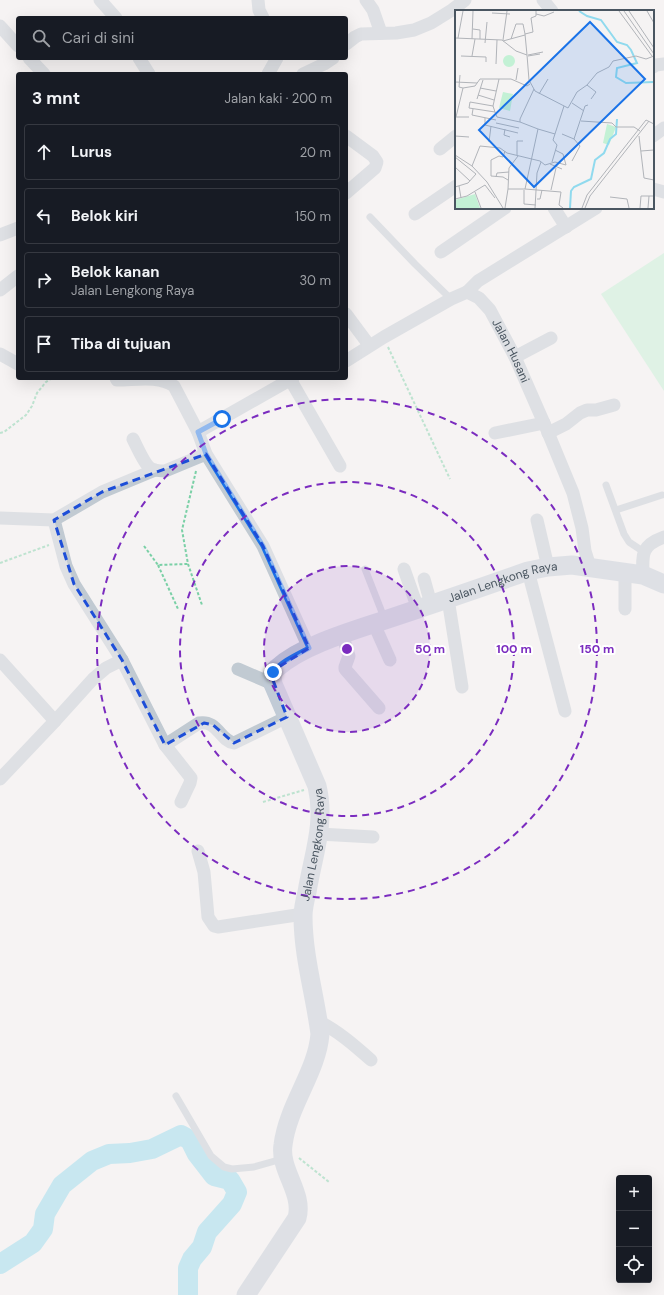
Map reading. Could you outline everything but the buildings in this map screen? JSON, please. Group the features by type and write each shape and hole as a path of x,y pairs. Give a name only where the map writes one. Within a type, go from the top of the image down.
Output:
{"street":[{"path":"100,0 114,16"},
{"path":"258,0 263,16"},
{"path":"366,0 373,10 382,33"},
{"path":"348,42 361,34 396,33 420,28 452,10 465,0"},
{"path":"543,0 551,10"},
{"path":"0,26 16,44"},
{"path":"31,60 42,72"},
{"path":"140,60 147,72"},
{"path":"269,72 277,60"},
{"path":"307,72 330,60"},
{"path":"654,66 664,64"},
{"path":"654,135 664,128"},
{"path":"348,137 373,156 377,162 375,168 348,191"},
{"path":"440,149 455,137"},
{"path":"415,214 455,187"},
{"path":"654,189 664,192"},
{"path":"441,252 504,209"},
{"path":"555,209 566,227"},
{"path":"348,360 369,345 451,299 467,292 478,281 594,209"},
{"path":"0,235 16,229"},
{"path":"0,290 16,278"},
{"name":"Jalan Husani","path":"467,292 479,298 490,310 515,357 573,493 588,559"},
{"path":"348,317 369,345"},
{"path":"515,357 551,338"},
{"path":"0,354 16,363"},
{"path":"163,380 174,386 198,432 201,456 263,546 309,648"},
{"path":"198,432 290,380"},
{"path":"293,380 340,466"},
{"path":"495,433 546,428 566,424 580,413 587,410 596,410 614,405"},
{"path":"133,439 148,466 155,470 165,471 201,456"},
{"path":"0,518 54,520 102,492 155,470"},
{"path":"54,520 66,566 74,584 122,660 165,745 190,778 190,783 181,802"},
{"path":"537,520 548,567"},
{"path":"625,609 634,574 644,552 651,542 664,538"},
{"name":"Jalan Lengkong Raya","path":"282,1151 293,1106 316,1057 319,1046 320,1034 305,950 303,914 314,851 319,834 321,814 320,800 316,786 273,684 272,674 276,668 309,648 342,634 528,571 548,567 572,565 588,559 664,584"},
{"path":"404,568 432,604"},
{"path":"528,571 565,710"},
{"path":"424,579 462,687"},
{"path":"379,622 390,660"},
{"path":"342,634 349,656 345,669 379,708"},
{"path":"0,660 55,721"},
{"path":"0,779 93,679 106,668 122,660"},
{"path":"238,669 273,684"},
{"path":"165,745 199,723 207,722 213,725 229,741 234,743 287,717"},
{"path":"319,834 372,837"},
{"path":"198,851 204,872 208,917 214,926 218,927 303,914"},
{"path":"318,1021 334,1029 371,1060"},
{"path":"246,1295 297,1218 300,1210 282,1151"}],"lane":[{"path":"370,217 451,299"},
{"path":"606,485 626,538 644,552"},
{"path":"616,510 662,495"},
{"path":"365,569 379,622"},
{"path":"176,1096 212,1156 224,1167 232,1169 254,1167 282,1151"}],"path":[{"path":"384,337 450,479"},
{"path":"0,433 4,432 26,415 32,406 37,393 49,380"},
{"path":"201,456 182,530 188,564 202,604"},
{"path":"0,564 59,541"},
{"path":"144,546 158,565 178,609"},
{"path":"158,565 188,564"},
{"path":"263,802 316,786"},
{"path":"282,1151 329,1182"}],"highlighted area":[{"path":"206,454 263,546 309,648 277,668 271,675 287,717 234,743 213,725 204,723 165,745 122,660 74,584 54,520 102,492"}],"green space":[{"path":"664,253 664,391 601,294"}],"waterway":[{"path":"0,1264 33,1243 43,1229 45,1214 62,1185 92,1161 109,1154 130,1153 152,1149 181,1135 190,1140 197,1154 214,1176 230,1180 237,1192 232,1204 207,1232 202,1247 192,1259 188,1268 188,1295"}],"route":[{"path":"222,419 198,432 206,454 244,513 263,546 309,648 292,657 276,668 273,672"}]}
